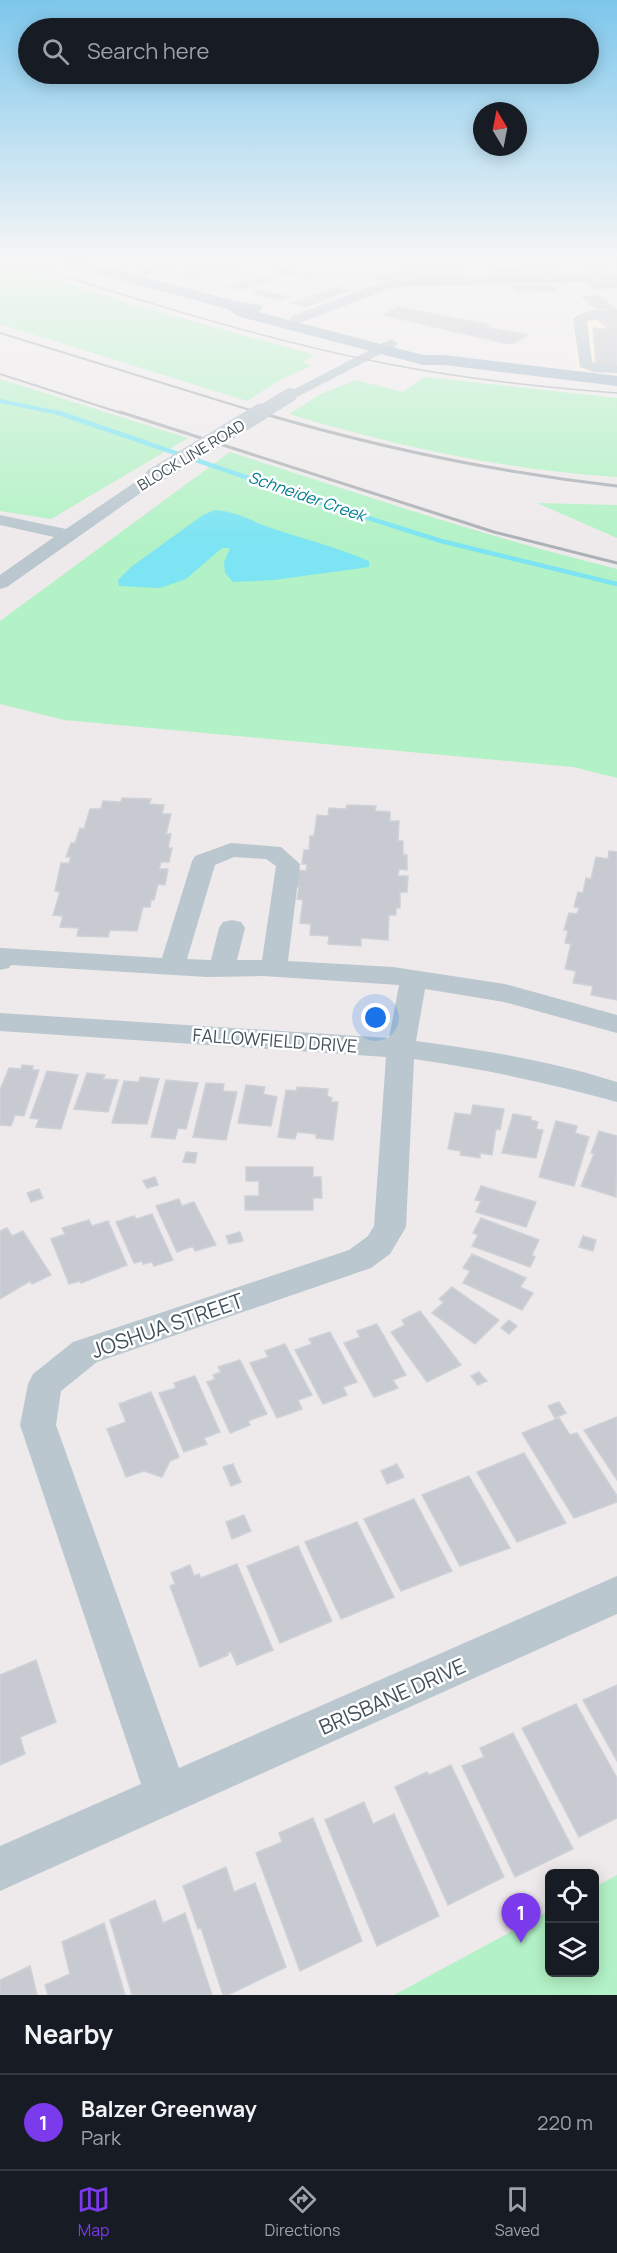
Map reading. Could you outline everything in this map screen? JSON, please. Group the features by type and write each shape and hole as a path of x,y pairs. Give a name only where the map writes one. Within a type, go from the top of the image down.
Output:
{"main road":[{"path":"407,354 423,360 444,360 534,373 617,381"}],"street":[{"name":"BLOCK LINE ROAD","path":"0,583 153,477 290,395 369,354"},
{"path":"584,354 585,364 593,368 617,369"},
{"path":"0,520 68,535"},
{"path":"172,967 204,861 231,850 272,852 288,864 274,969"},
{"path":"222,968 232,928"},
{"path":"0,962 3,956 172,967 274,969 393,976 504,993 617,1024"},
{"name":"JOSHUA STREET","path":"168,1796 38,1425 45,1384 85,1352 360,1259 379,1245 390,1227 401,1048 413,980"},
{"name":"FALLOWFIELD DRIVE","path":"0,1022 401,1048 483,1060 582,1081 617,1092"},
{"name":"BRISBANE DRIVE","path":"0,1869 617,1595"}],"shaded area":[{"path":"576,354 617,354 617,373 577,370"}],"green space":[{"path":"97,354 315,355 303,361 311,366 280,380 247,401"},
{"path":"425,377 617,398 617,477 534,469 451,455 289,414 321,394 356,380 403,392"},
{"path":"0,379 188,438 51,519 0,511"},
{"path":"230,452 471,529 617,569 617,778 573,767 64,720 0,704 0,621"},
{"path":"537,503 617,505 617,538"},
{"path":"617,1875 617,1995 394,1995 545,1913 545,1977 599,1977 599,1885"}],"water":[{"path":"215,510 234,513 276,530 330,546 369,561 369,567 274,580 233,582 225,573 224,562 230,548 222,548 186,579 160,588 119,586 118,580 131,567 203,515"}],"building":[{"path":"595,354 617,354 617,365 596,364"},
{"path":"122,798 151,799 149,804 164,805 162,814 171,814 166,834 171,834 168,848 172,848 169,862 161,862 159,869 168,869 165,885 158,884 150,907 143,907 137,931 110,930 108,937 77,936 79,928 60,927 63,916 53,915 60,892 55,891 61,863 69,863 71,857 66,857 71,843 75,843 80,828 84,829 90,809 101,809 103,801 121,802"},
{"path":"347,805 376,806 375,811 390,812 390,821 399,821 398,841 403,841 403,855 407,855 407,870 399,869 398,876 408,876 407,892 400,892 400,908 396,908 396,915 389,915 388,940 361,938 361,946 328,944 329,936 310,935 311,924 300,923 303,900 297,899 298,870 306,871 307,864 302,864 304,850 309,850 310,836 314,836 317,815 328,816 329,808 346,809"},
{"path":"609,851 617,852 617,1000 591,995 593,986 573,983 576,971 565,969 571,944 565,943 568,930 564,930 569,913 577,914 579,908 574,907 578,892 583,893 586,878 591,879 596,857 608,859"},
{"path":"22,1065 33,1066 32,1070 39,1070 24,1116 15,1115 11,1126 0,1125 0,1090 9,1068 21,1069"},
{"path":"47,1071 78,1075 61,1129 36,1127 39,1119 30,1118"},
{"path":"87,1073 105,1075 103,1079 118,1080 108,1112 74,1109"},
{"path":"140,1077 159,1079 147,1124 112,1123 124,1081 139,1082"},
{"path":"166,1080 198,1083 186,1129 178,1128 175,1139 151,1137"},
{"path":"206,1083 224,1084 223,1091 237,1092 226,1140 193,1137"},
{"path":"246,1085 265,1087 263,1094 277,1097 271,1126 238,1123"},
{"path":"297,1087 328,1089 327,1096 332,1098 331,1102 338,1102 333,1140 316,1138 316,1134 297,1132 295,1139 278,1137 286,1090 296,1091"},
{"path":"473,1105 504,1109 500,1130 496,1129 492,1155 480,1153 480,1158 460,1155 461,1151 448,1149 455,1113 471,1115"},
{"path":"513,1114 531,1117 531,1120 538,1122 536,1129 543,1130 536,1158 502,1153"},
{"path":"556,1121 577,1126 575,1133 589,1137 574,1186 539,1177"},
{"path":"599,1131 617,1136 616,1197 581,1186 594,1154 591,1153"},
{"path":"186,1152 197,1153 195,1163 183,1162"},
{"path":"246,1167 313,1167 313,1177 321,1177 322,1198 313,1198 313,1210 245,1210 245,1196 259,1196 259,1181 246,1181"},
{"path":"155,1177 158,1185 147,1188 143,1181"},
{"path":"481,1186 536,1202 526,1227 476,1212 481,1201 475,1200"},
{"path":"39,1189 43,1198 31,1202 27,1193"},
{"path":"179,1199 182,1206 194,1202 216,1245 195,1251 193,1246 177,1252 156,1206"},
{"path":"152,1214 173,1260 154,1266 152,1262 134,1263 116,1222 134,1216 136,1219"},
{"path":"481,1218 539,1240 532,1255 535,1257 530,1267 472,1246 478,1235 473,1233"},
{"path":"89,1220 92,1226 108,1221 127,1265 81,1283 80,1281 69,1284 51,1239 65,1234 62,1228"},
{"path":"7,1228 12,1236 23,1231 51,1275 32,1284 30,1281 0,1299 0,1231"},
{"path":"240,1232 243,1241 229,1244 226,1236"},
{"path":"583,1236 596,1240 593,1251 579,1247"},
{"path":"472,1254 526,1278 520,1287 533,1293 522,1310 463,1283 470,1271 463,1268"},
{"path":"452,1287 499,1320 475,1344 432,1313 444,1302 439,1299"},
{"path":"420,1311 461,1365 427,1382 391,1332 405,1325 402,1320"},
{"path":"509,1320 517,1326 509,1334 501,1328"},
{"path":"377,1324 406,1375 393,1380 398,1388 374,1397 344,1343 360,1337 357,1331"},
{"path":"330,1332 357,1382 343,1387 347,1395 323,1404 295,1350 312,1344 309,1339"},
{"path":"285,1344 312,1395 298,1400 302,1409 277,1418 250,1363 268,1357 265,1351"},
{"path":"240,1360 267,1414 248,1421 250,1425 230,1433 207,1382 215,1379 213,1375 221,1372 218,1367"},
{"path":"479,1372 487,1381 478,1385 471,1376"},
{"path":"195,1376 220,1432 204,1438 207,1444 184,1452 159,1393 176,1388 174,1383"},
{"path":"151,1392 179,1457 170,1461 162,1477 144,1471 126,1477 107,1429 126,1422 119,1404"},
{"path":"559,1402 566,1413 555,1418 548,1406"},
{"path":"617,1417 617,1480 584,1430"},
{"path":"559,1418 570,1435 577,1433 617,1496 617,1502 574,1518 522,1433"},
{"path":"524,1453 566,1523 517,1542 477,1472"},
{"path":"233,1464 241,1482 231,1486 223,1467"},
{"path":"397,1464 404,1477 387,1484 381,1471"},
{"path":"469,1476 510,1548 460,1566 422,1495"},
{"path":"414,1499 452,1571 401,1591 364,1519"},
{"path":"244,1515 251,1531 232,1539 226,1522"},
{"path":"357,1522 394,1597 341,1619 305,1542"},
{"path":"298,1546 332,1621 280,1643 247,1566"},
{"path":"237,1564 273,1650 237,1665 231,1652 200,1667 170,1586 175,1584 171,1573 190,1565 194,1576 199,1574 201,1578"},
{"path":"36,1660 56,1722 20,1737 25,1754 0,1765 0,1675"},
{"path":"617,1685 617,1761 583,1700"},
{"path":"576,1704 617,1778 617,1818 579,1837 522,1728"},
{"path":"513,1733 573,1849 515,1877 462,1766 484,1757 480,1748"},
{"path":"451,1765 504,1877 448,1905 395,1787 427,1772 429,1775"},
{"path":"364,1802 373,1824 394,1814 439,1916 377,1946 325,1820"},
{"path":"313,1818 362,1941 300,1971 256,1853 282,1842 279,1833"},
{"path":"226,1867 234,1892 255,1883 286,1967 228,1995 223,1995 201,1928 198,1929 183,1886"},
{"path":"155,1900 163,1923 185,1913 212,1995 132,1995 110,1920"},
{"path":"104,1923 125,1995 48,1995 45,1985 70,1974 62,1942"},
{"path":"30,1966 37,1995 0,1995 0,1980"}],"waterway":[{"name":"Schneider Creek","path":"0,401 60,413"},
{"name":"Schneider Creek","path":"56,412 60,413"},
{"name":"Schneider Creek","path":"60,413 324,504 441,541 617,584"}],"tram line":[{"path":"342,354 474,378 617,393"}],"railway":[{"path":"69,354 263,414"},
{"path":"0,374 124,414"},
{"path":"120,412 494,532 617,563"},
{"path":"258,412 302,425 436,457 480,466 617,486"}],"place":[{"name":"Balzer Greenway","path":"521,1943"}]}
